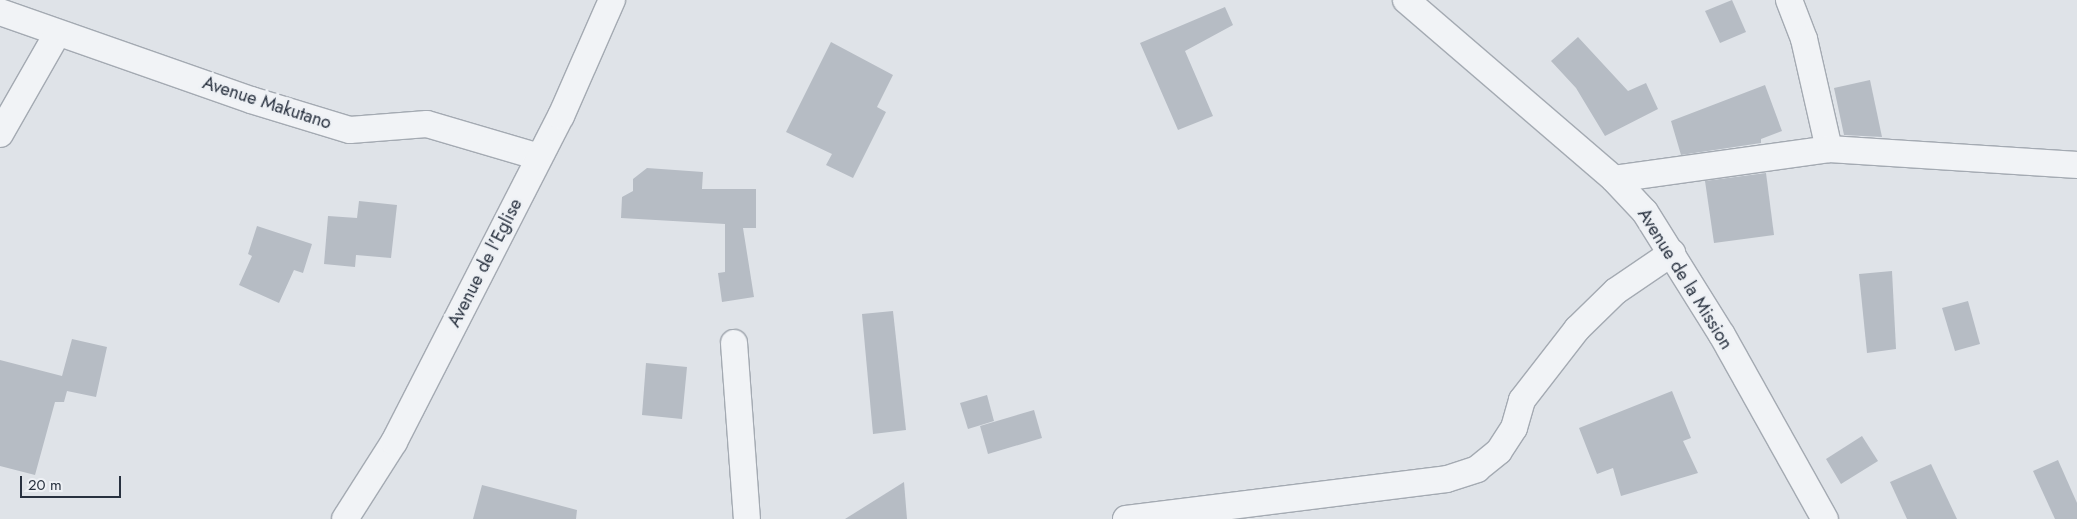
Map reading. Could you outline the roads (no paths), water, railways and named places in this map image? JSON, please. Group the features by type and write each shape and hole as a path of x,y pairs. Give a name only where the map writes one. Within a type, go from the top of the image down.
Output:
{"street":[{"name":"Avenue de l'Eglise","path":"345,519 394,442 582,72 612,0"},
{"name":"Avenue de la Mission","path":"1406,0 1614,179 1645,212 1672,253 1825,519"},
{"path":"1789,0 1804,40 1829,149"},
{"name":"Avenue Makutano","path":"0,12 57,34 350,130 427,124 539,157"},
{"path":"0,134 57,34"},
{"path":"1614,179 1829,149 2077,165"},
{"path":"1126,519 1447,479 1477,469 1499,451 1514,428 1522,400 1577,329 1616,291 1672,253"},
{"path":"734,343 747,519"}]}
